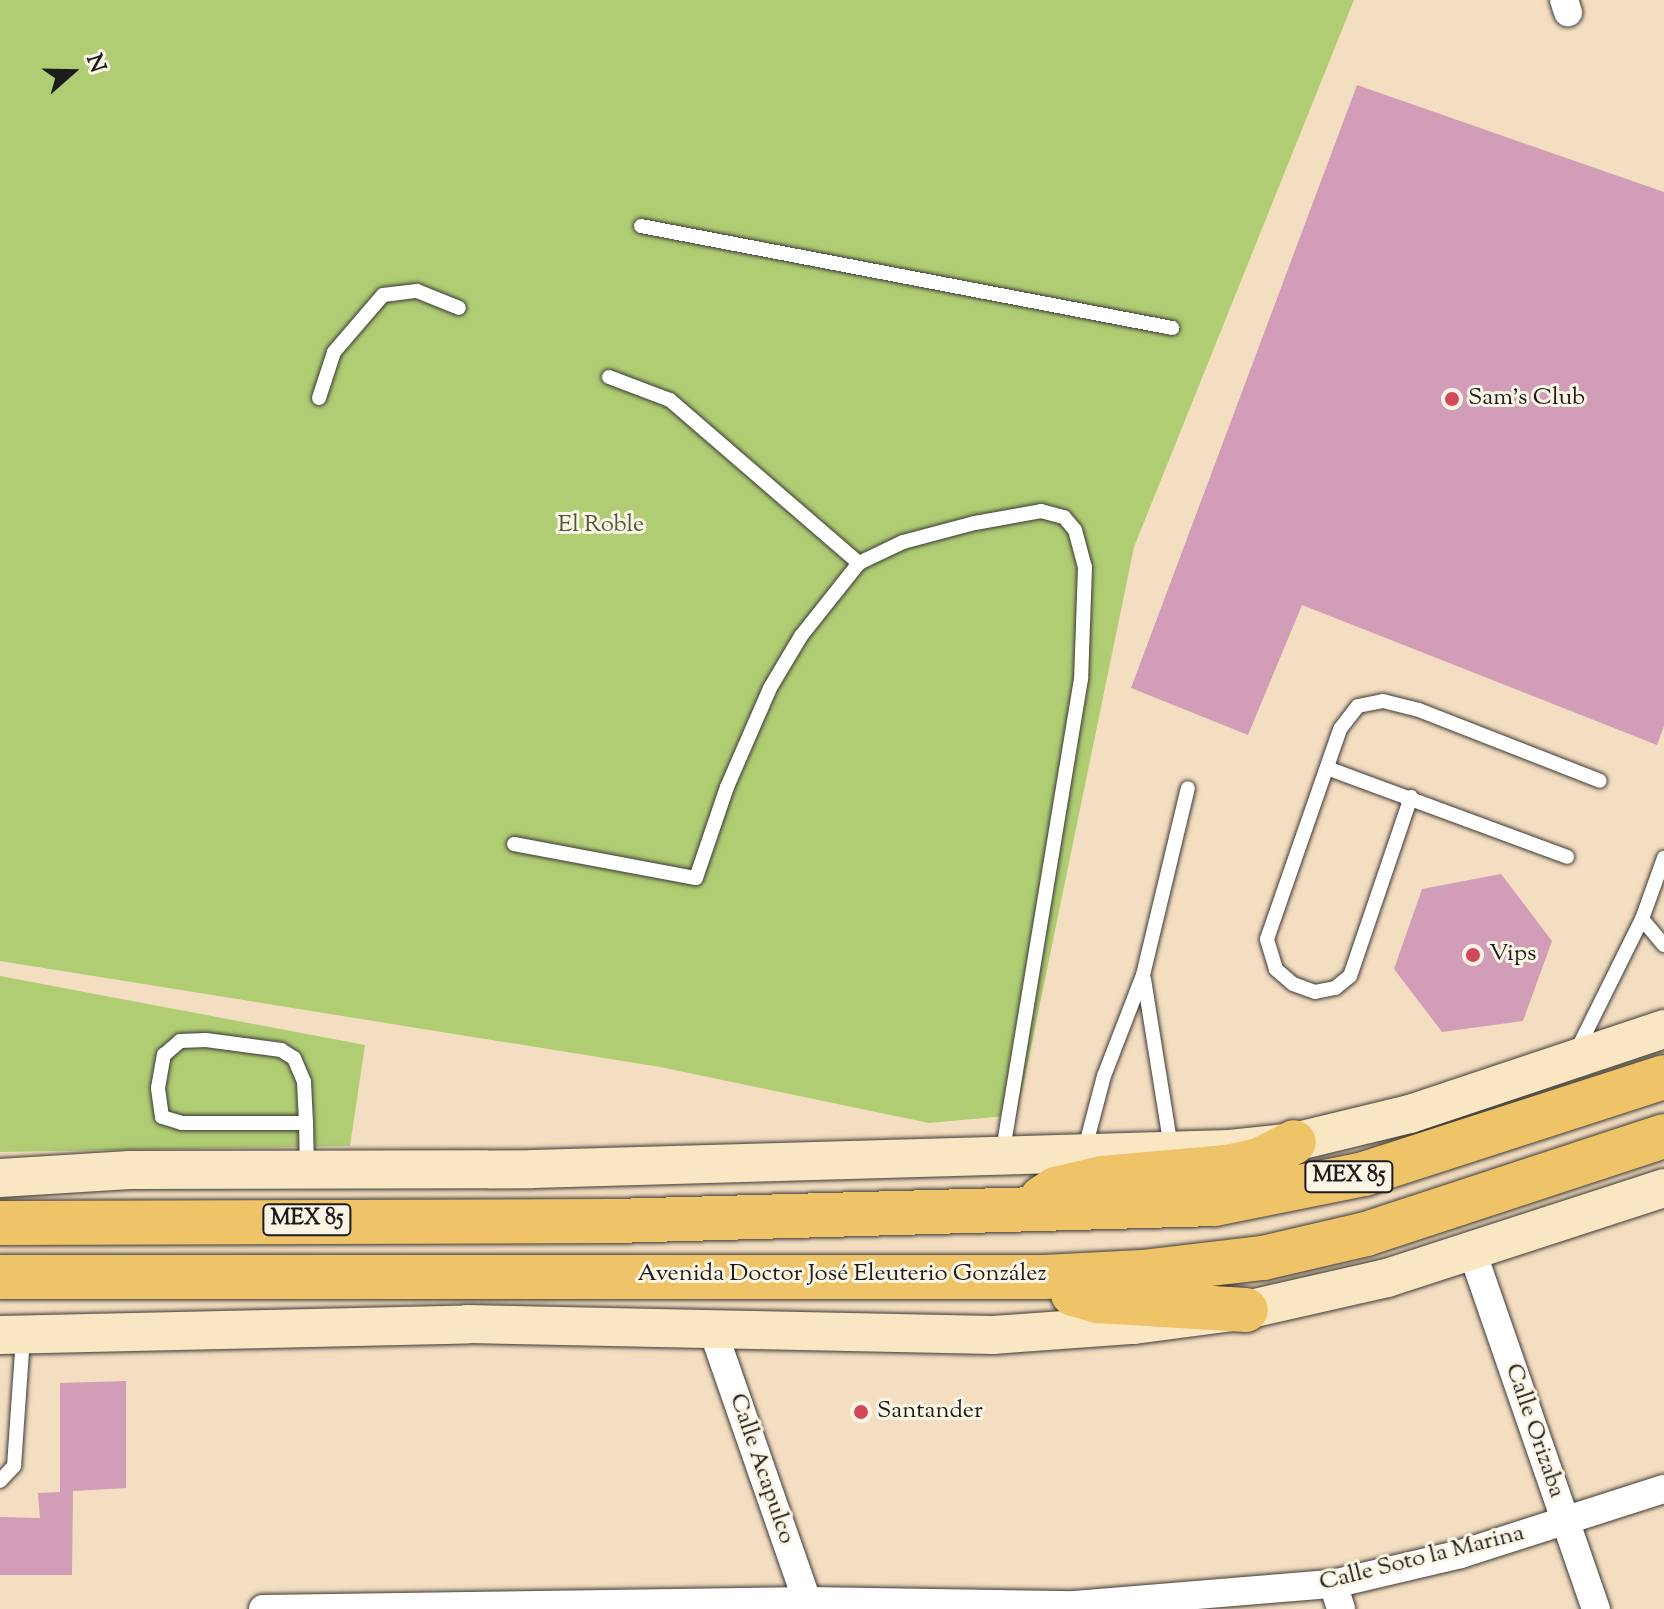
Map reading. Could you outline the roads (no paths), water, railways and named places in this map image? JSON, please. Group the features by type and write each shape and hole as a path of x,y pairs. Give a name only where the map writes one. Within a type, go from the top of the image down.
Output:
{"highway":[{"name":"MEX 85","path":"0,1223 614,1221 1135,1210 1292,1192 1451,1148 1664,1077"},
{"name":"Avenida Doctor José Eleuterio González","path":"0,1277 609,1273 1044,1277 1202,1266 1310,1248 1425,1217 1664,1136"},
{"path":"1022,1211 1056,1189 1103,1178 1227,1167 1259,1160 1294,1142"},
{"path":"1044,1277 1067,1292 1098,1301 1246,1310"}],"street":[{"path":"0,1178 130,1170 533,1169 1003,1152 1171,1150 1294,1142 1410,1114 1664,1029"},
{"path":"12,1334 467,1324 993,1335 1246,1310 1473,1254 1664,1188"},
{"name":"Calle Orizaba","path":"1473,1254 1596,1609"},
{"name":"Calle Acapulco","path":"712,1328 808,1605"},
{"name":"Calle Soto la Marina","path":"263,1609 808,1605 1076,1607 1337,1597 1664,1489"}],"lane":[{"path":"641,226 1172,328"},
{"path":"319,398 334,352 383,295 417,291 459,308"},
{"path":"609,377 670,400 859,563"},
{"path":"514,844 696,878 727,787 770,688 801,636 859,563 903,542 1041,511 1064,517 1080,545 1087,606 1081,679 1003,1152"},
{"path":"1411,797 1350,976 1335,988 1315,992 1276,969 1267,939 1340,729 1358,706 1383,701 1600,781"},
{"path":"1327,768 1567,857"},
{"path":"1083,1153 1104,1076 1143,975 1188,788"},
{"path":"1574,1058 1659,884 1664,858"},
{"path":"1642,919 1664,945"},
{"path":"1143,975 1171,1150"},
{"path":"306,1123 169,1121 160,1107 164,1055 189,1039 281,1050 301,1070 306,1123 307,1170"},
{"path":"0,1481 14,1466 7,1403 12,1334"}],"place":[{"name":"Sam's Club","path":"1452,399"},
{"name":"Vips","path":"1473,955"},
{"name":"Santander","path":"861,1412"}],"park label":[{"name":"El Roble","path":"601,526"}]}
